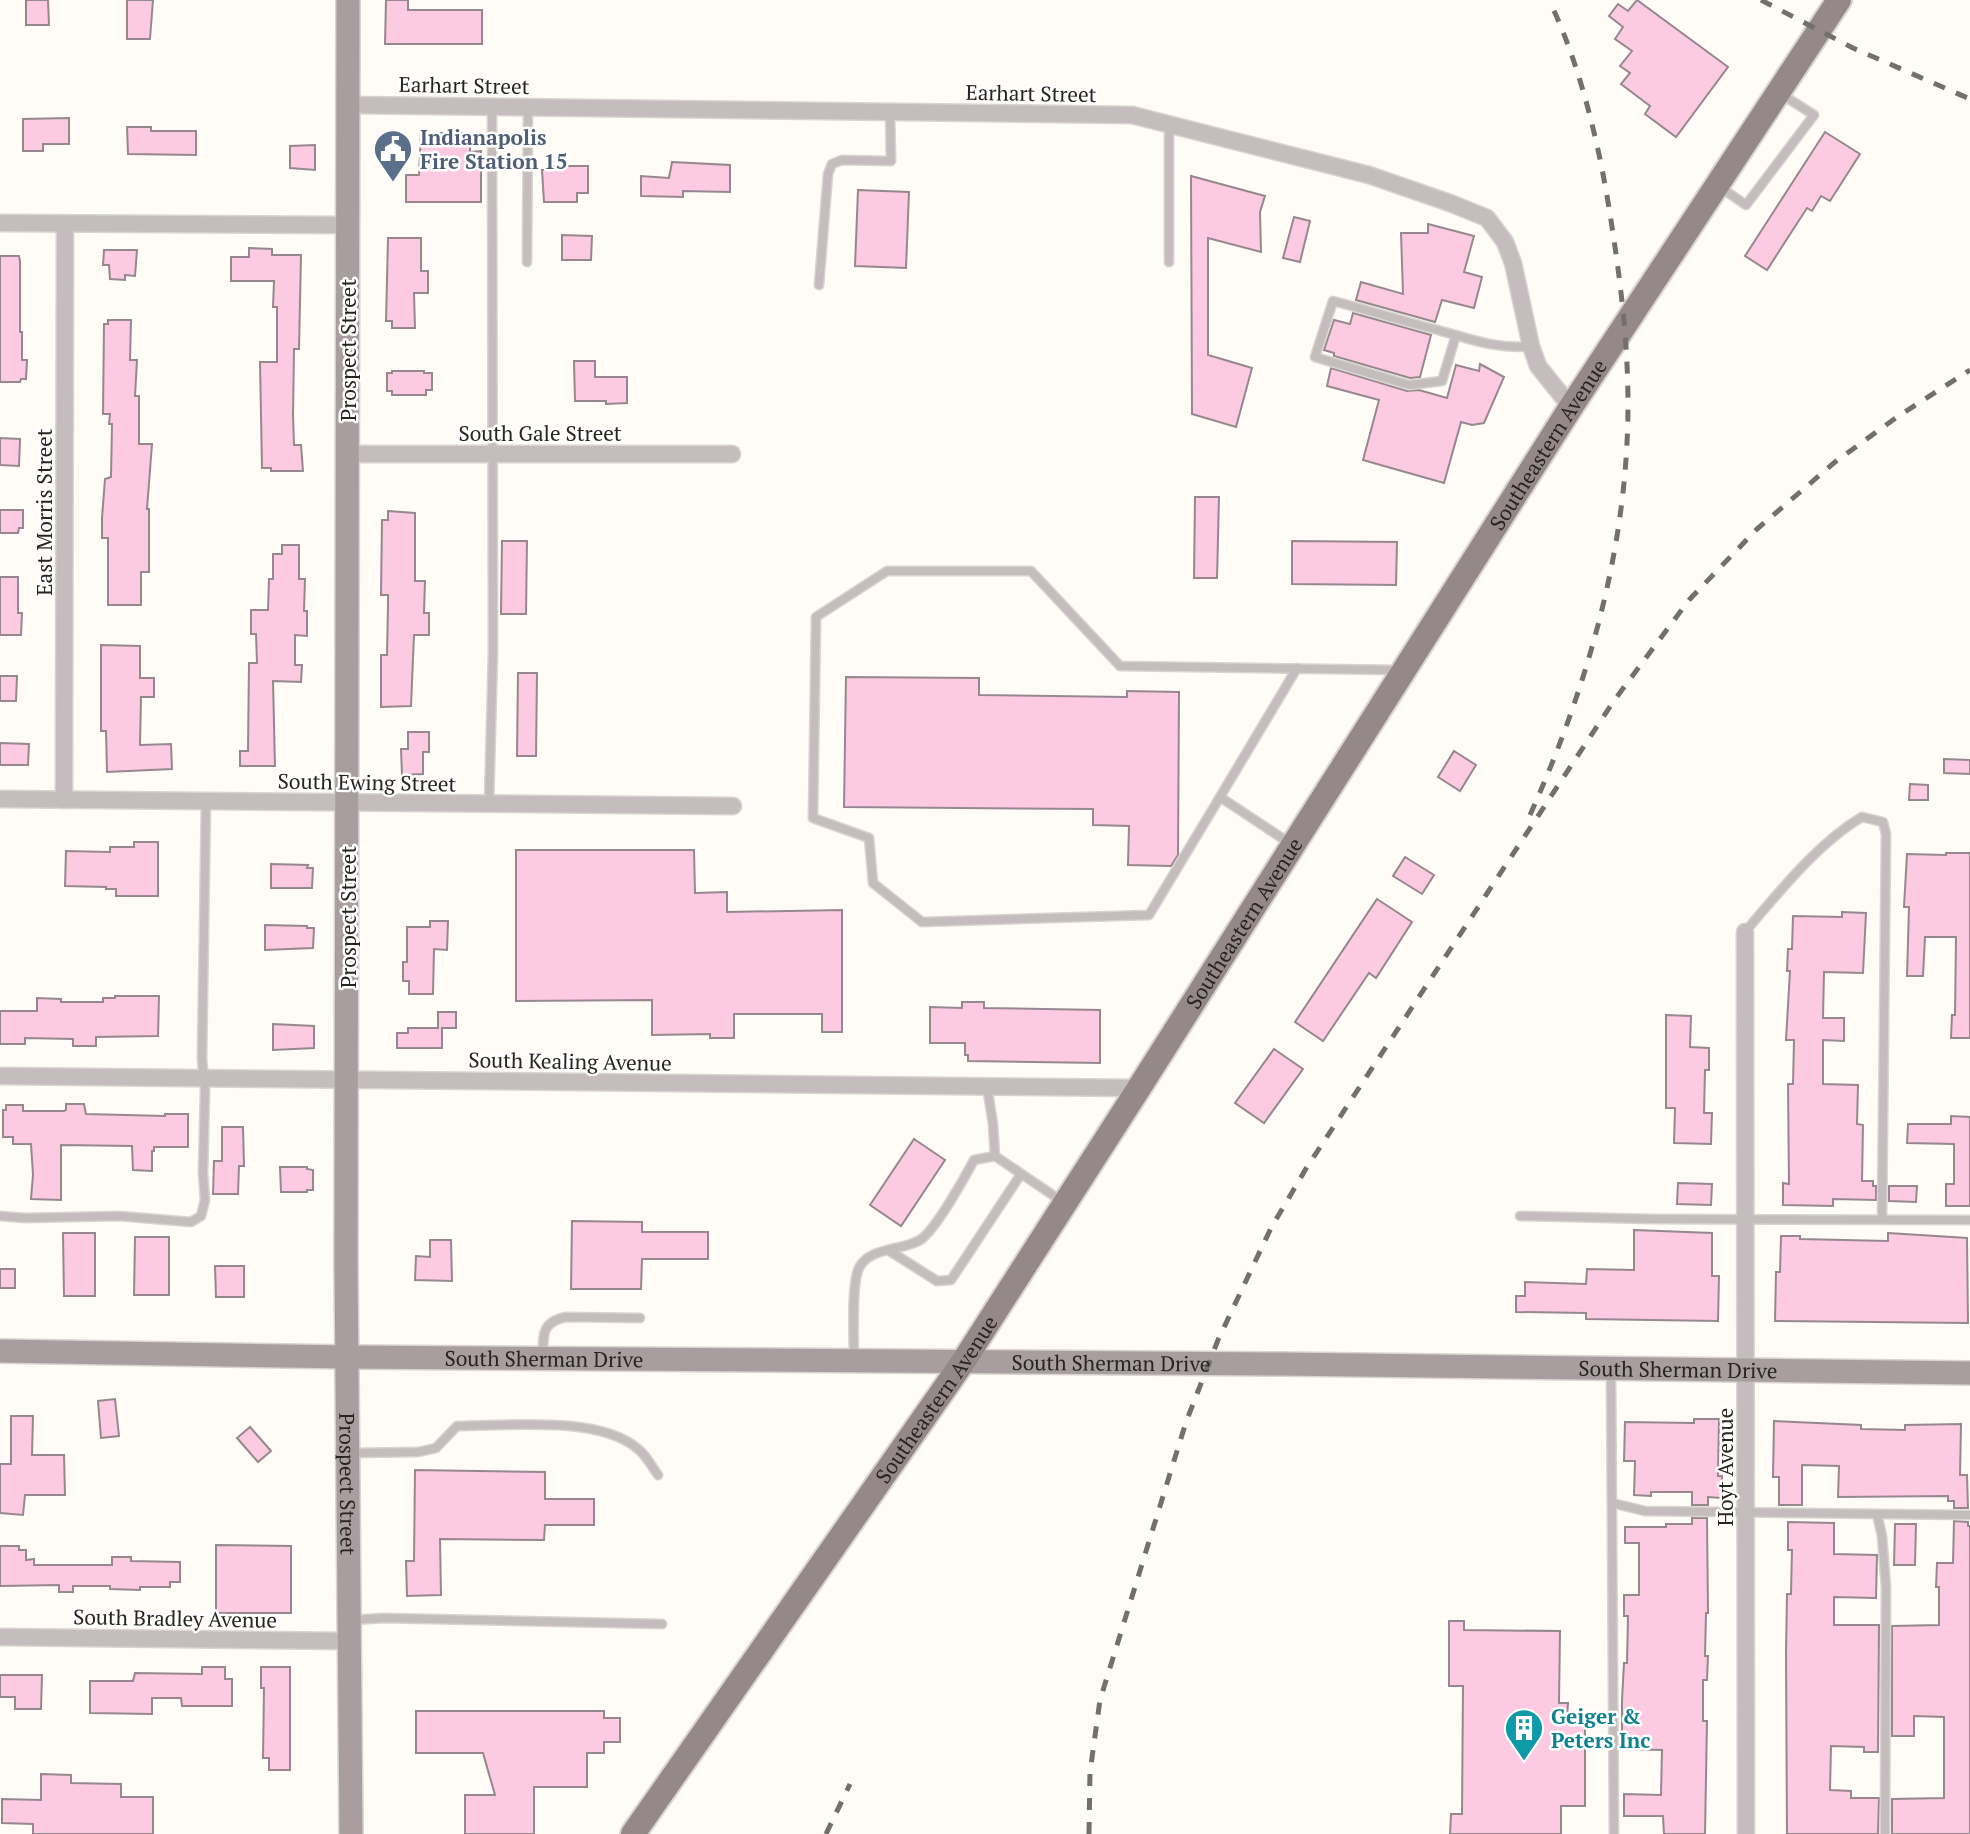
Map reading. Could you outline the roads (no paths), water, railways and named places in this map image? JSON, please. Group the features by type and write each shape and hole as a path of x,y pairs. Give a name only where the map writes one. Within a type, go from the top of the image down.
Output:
{"main road":[{"name":"Prospect Street","path":"348,0 348,1453 351,1834"},
{"name":"Southeastern Avenue","path":"633,1834 963,1362 1571,407 1839,0"},
{"name":"South Sherman Drive","path":"0,1352 1970,1373"}],"street":[{"name":"Earhart Street","path":"349,105 1132,115 1169,124 1369,175 1450,202 1487,219 1505,242 1513,263 1538,366 1571,407"},
{"path":"0,223 348,225"},
{"name":"East Morris Street","path":"64,800 65,224"},
{"name":"South Gale Street","path":"347,454 732,454"},
{"name":"South Ewing Street","path":"0,799 733,806"},
{"name":"Hoyt Avenue","path":"1745,932 1746,1834"},
{"name":"South Kealing Avenue","path":"0,1076 1139,1088"},
{"name":"South Bradley Avenue","path":"0,1637 349,1630"}],"lane":[{"path":"1717,185 1746,205 1814,115 1779,92"},
{"path":"489,804 493,652 492,107"},
{"path":"527,262 528,107"},
{"path":"819,285 828,174 832,163 842,160 891,161 890,112"},
{"path":"1169,124 1169,262"},
{"path":"1456,335 1442,381 1427,384 1409,385 1315,357 1333,301 1456,335 1499,347 1510,349 1531,346"},
{"path":"1297,668 1149,915 922,922 873,883 869,838 813,818 816,617 887,571 1031,571 1120,666 1297,668 1404,670"},
{"path":"1220,797 1293,845"},
{"path":"0,1216 119,1216 191,1222 201,1216 205,1200 203,1078 206,801"},
{"path":"1745,932 1770,902 1841,830 1862,817 1883,822 1886,834 1882,1219"},
{"path":"987,1086 995,1156"},
{"path":"854,1362 856,1280 859,1267 871,1256 905,1247 923,1238 959,1189 974,1160 995,1156 1065,1204"},
{"path":"888,1250 937,1281 951,1280 1021,1174"},
{"path":"1520,1216 1970,1220"},
{"path":"543,1359 543,1336 547,1326 555,1319 640,1318"},
{"path":"1611,1369 1614,1834"},
{"path":"348,1453 418,1452 436,1448 457,1426 570,1425 610,1433 638,1449 658,1475"},
{"path":"1612,1503 1645,1511 1970,1515"},
{"path":"1877,1514 1882,1536 1886,1587 1885,1834"},
{"path":"349,1630 384,1618 663,1624"}],"railway":[{"path":"1530,815 1570,716 1601,614 1621,510 1628,404 1627,356 1620,285 1600,160 1579,77 1549,0"},
{"path":"1761,0 1853,48 1970,99"},
{"path":"1089,1834 1090,1772 1100,1700 1186,1422 1218,1340 1271,1228 1307,1167 1613,702 1689,600 1757,529 1835,462 1897,417 1970,370"},
{"path":"826,1834 850,1784"}],"place":[{"name":"Indianapolis Fire Station 15","path":"393,183"},
{"name":"Geiger & Peters Inc","path":"1524,1762"}]}
